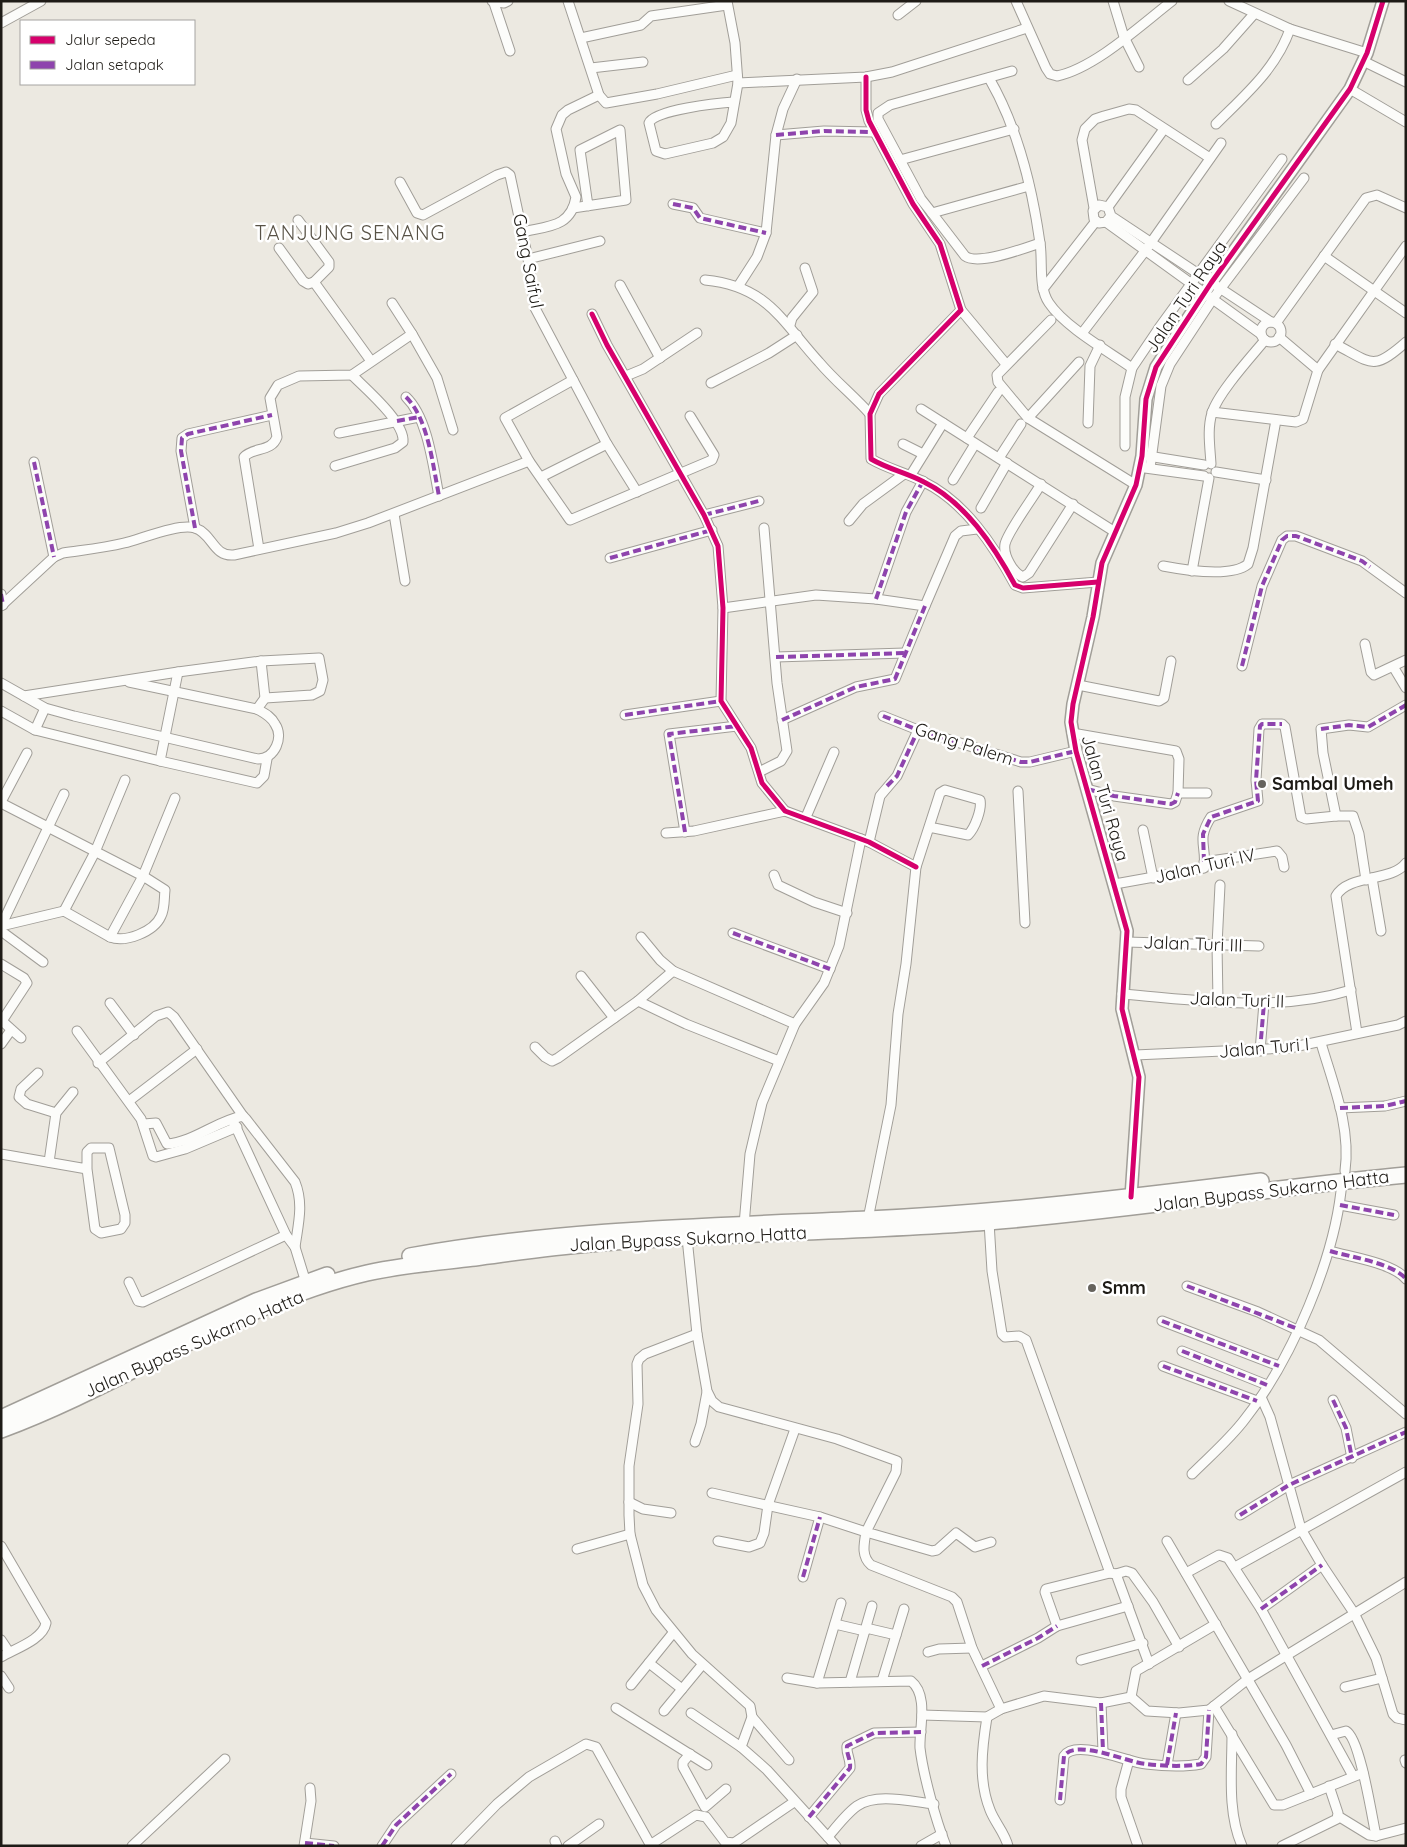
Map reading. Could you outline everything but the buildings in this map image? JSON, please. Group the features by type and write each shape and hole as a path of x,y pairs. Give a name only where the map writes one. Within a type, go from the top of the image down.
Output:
{"highway":[{"name":"Jalan Bypass Sukarno Hatta","path":"1,1430 256,1301 307,1286 368,1273 425,1263 593,1244 989,1222 1136,1207 1406,1165"},
{"name":"Jalan Bypass Sukarno Hatta","path":"307,1286 362,1265 484,1244 554,1236 744,1224 868,1219 1131,1197 1343,1176 1406,1175"},
{"name":"Jalan Bypass Sukarno Hatta","path":"1,1418 73,1392"}],"street":[{"path":"508,1 493,2 510,51"},
{"path":"568,1 599,95 606,103 737,79 866,77 901,69 1027,28"},
{"path":"898,15 916,1"},
{"path":"1016,1 1048,72 1057,76 1086,64 1172,1"},
{"path":"1113,1 1124,37 1139,67"},
{"path":"1229,1 1290,29 1365,57 1406,82"},
{"path":"1,23 39,2"},
{"name":"Jalan Turi Raya","path":"1131,1197 1140,1078 1124,1018 1122,994 1127,942 1125,922 1072,733 1072,713 1098,582 1102,564 1146,462 1149,385 1164,352 1216,286 1350,89 1365,57 1382,2"},
{"path":"581,38 641,25 651,16 727,3 735,44 737,79 731,123 720,139 664,154 658,152 655,148 649,123 653,117 668,112 733,102"},
{"path":"1188,80 1223,49 1254,14"},
{"path":"1216,124 1265,74 1282,51 1290,29"},
{"path":"591,68 643,62"},
{"path":"1012,71 890,105 880,110 877,115 879,124 921,199 965,256 971,260 983,259 1040,243"},
{"path":"866,77 866,110 874,132 913,204 940,244 961,310 1006,364"},
{"path":"989,78 1004,104 1014,129 1029,186 1040,243 1044,289 1050,304 1070,325 1132,368"},
{"path":"738,285 757,256 766,233 776,135 783,109 797,79"},
{"path":"1350,89 1406,122"},
{"path":"522,232 560,223 567,219 576,197 566,174 556,129 562,116 568,110 599,95"},
{"path":"1104,220 1263,337 1274,341 1279,337 1280,329 1273,322 1150,243 1104,220 1092,214 1094,208 1082,140 1089,124 1104,116 1132,109 1210,158"},
{"path":"900,160 1014,129"},
{"path":"1044,289 1104,220 1108,207 1164,129"},
{"path":"573,208 588,206 626,200 620,130 580,150 588,206"},
{"path":"776,135 824,132 874,132"},
{"path":"1082,332 1145,251 1221,143"},
{"path":"1125,446 1125,397 1132,368 1282,159"},
{"name":"Gang Saiful","path":"400,182 417,213 423,215 497,175 506,172 510,175 528,258 535,308 607,444 637,492"},
{"path":"1216,286 1304,178"},
{"path":"932,213 1029,186"},
{"path":"1192,571 1209,471 1212,412 1263,337 1264,324 1273,322 1361,204 1370,195 1377,195 1406,208"},
{"path":"673,204 693,208 700,218 766,233"},
{"path":"1094,208 1100,205 1108,207"},
{"path":"279,248 303,281 308,284 314,282 329,267 329,262 298,220"},
{"path":"528,258 600,241"},
{"path":"1212,412 1296,422 1304,417 1318,370 1406,246"},
{"path":"1324,256 1406,313"},
{"path":"790,325 792,318 813,292 805,268"},
{"path":"704,280 738,285 763,300 790,325 819,362 870,414"},
{"path":"314,282 371,362"},
{"path":"620,285 660,358"},
{"path":"392,303 437,378 453,430"},
{"path":"961,310 879,394 870,414 871,459 908,473 948,495 1000,558 1014,585 1022,588 1098,582"},
{"path":"592,314 704,515 718,546 723,608 721,702 752,748 766,789 785,810 865,841 916,867"},
{"path":"1051,320 1006,364 997,375 998,382 1025,421 1136,485"},
{"path":"626,376 660,358 697,333"},
{"path":"260,549 244,457 275,442 277,437 270,398 278,385 300,376 352,375 412,334"},
{"path":"711,383 797,336"},
{"path":"1279,337 1318,370"},
{"path":"1335,344 1375,362 1387,359 1406,342"},
{"path":"1088,423 1090,366 1100,345"},
{"path":"999,458 1025,421 1079,362"},
{"path":"335,466 395,448 403,442 404,436 397,421 352,375"},
{"path":"573,380 505,418 529,461 570,520 710,462 714,455 690,416"},
{"path":"967,438 998,392"},
{"path":"406,397 418,411 428,441 439,496"},
{"path":"921,409 1115,532"},
{"path":"195,528 181,451 182,438 188,434 272,415"},
{"path":"339,433 419,417"},
{"path":"1163,566 1209,572 1236,569 1248,564 1253,548 1276,420"},
{"path":"849,521 863,504 908,473 943,423"},
{"path":"540,477 607,444"},
{"path":"903,444 923,454"},
{"path":"953,480 975,444"},
{"path":"2,606 54,557 63,553 123,543 179,528 195,528 207,536 219,552 225,556 336,533 394,514 529,461"},
{"path":"34,462 54,557"},
{"path":"1146,462 1266,480"},
{"path":"981,508 1007,463"},
{"path":"876,599 906,512 923,481"},
{"path":"1042,484 1005,542 1007,557 1018,575 1023,577 1029,574 1073,504"},
{"path":"704,515 759,501"},
{"path":"394,514 405,581"},
{"path":"759,772 781,761 787,753 782,720 764,528"},
{"path":"782,720 856,687 893,680 955,536 961,531 978,529"},
{"path":"610,558 712,530"},
{"path":"1242,666 1262,586 1282,540 1287,536 1296,536 1362,562 1406,593"},
{"path":"1,594 2,606"},
{"path":"723,608 816,596 876,599 925,606"},
{"path":"1365,644 1371,672 1374,675 1394,668 1406,660"},
{"path":"776,657 905,653"},
{"path":"24,696 261,661 319,658 323,680 320,690 312,695 264,698"},
{"path":"256,709 264,698 261,661"},
{"path":"1078,685 1159,701 1164,698 1171,661"},
{"path":"1394,668 1406,688"},
{"path":"160,761 167,738 178,672"},
{"path":"1,683 45,708 258,759 266,759 272,755 279,733 276,724 267,715 256,709 124,681"},
{"path":"626,715 721,702"},
{"path":"1336,816 1323,753 1321,729 1349,725 1368,727 1406,705"},
{"path":"35,730 45,708"},
{"path":"1,711 35,730 257,783 264,776 266,759"},
{"name":"Gang Palem","path":"883,716 918,730 1021,762 1030,762 1076,751"},
{"path":"1204,862 1203,834 1211,817 1258,801 1260,726 1262,724 1282,724 1285,727 1301,817 1353,816 1359,834 1381,931"},
{"path":"685,832 669,734 738,726"},
{"path":"744,1224 750,1154 762,1104 796,1024 824,983 830,969 847,913 865,841 880,796 897,776 918,730"},
{"path":"1072,733 1176,751 1180,759 1178,793 1175,802 1171,804 1114,796 1087,789"},
{"path":"806,817 834,752"},
{"path":"1,926 64,911 110,938 117,940 130,938 155,924 162,916 165,889 49,826 1,803 27,753"},
{"path":"64,911 95,852 125,780"},
{"path":"868,1219 890,1105 898,1014 906,964 916,867 938,795 943,790 980,800 981,804 976,820 968,834 929,827"},
{"path":"1018,791 1025,923"},
{"path":"1178,793 1208,793"},
{"path":"1,926 64,794"},
{"path":"110,938 143,876 174,798"},
{"path":"666,833 685,832 785,810"},
{"path":"1143,830 1153,878"},
{"name":"Jalan Turi IV","path":"1115,884 1203,868 1204,862 1277,851 1282,857 1284,867"},
{"path":"1357,1034 1335,899 1337,894 1345,887 1399,870 1406,863"},
{"path":"774,876 778,885 814,902 847,913"},
{"path":"1218,1002 1217,945 1220,885"},
{"path":"1,930 43,962"},
{"path":"733,933 830,969"},
{"path":"641,937 660,960 673,971 796,1024"},
{"name":"Jalan Turi III","path":"1127,942 1259,946"},
{"path":"1,964 24,978 27,983 2,1020 21,1038"},
{"path":"535,1047 544,1057 552,1061 638,1001 673,971"},
{"path":"581,976 614,1018"},
{"name":"Jalan Turi II","path":"1122,994 1218,1002 1264,1003 1318,999 1351,990"},
{"path":"638,1001 686,1024 779,1061"},
{"path":"110,1002 134,1035"},
{"path":"1260,1051 1264,1003"},
{"path":"98,1063 156,1016 168,1012 174,1017 242,1116 296,1182 300,1194 300,1209 295,1247"},
{"path":"1321,1043 1398,1025 1406,1021"},
{"path":"1,1044 12,1030"},
{"path":"77,1031 98,1063 129,1101 144,1124 153,1156 156,1157 184,1149 236,1127"},
{"name":"Jalan Turi I","path":"1135,1055 1260,1051 1321,1043 1340,1108 1346,1140 1340,1205 1330,1251 1298,1329 1259,1399 1233,1434 1192,1474"},
{"path":"129,1101 197,1049"},
{"path":"38,1073 21,1089 19,1097 27,1104 56,1114"},
{"path":"49,1162 56,1114 74,1092"},
{"path":"1340,1108 1385,1106 1406,1101"},
{"path":"144,1124 156,1123 167,1144 182,1141 232,1118 242,1116"},
{"path":"232,1118 286,1235 295,1247 307,1286"},
{"path":"91,1148 109,1148 125,1215 125,1224 121,1229 101,1233 95,1230 87,1169 87,1152 91,1148"},
{"path":"1,1154 87,1169"},
{"path":"1340,1205 1394,1215"},
{"path":"989,1222 992,1271 1002,1334 1005,1337 1019,1336 1026,1340 1113,1573 1143,1643 1149,1664"},
{"path":"129,1282 138,1301 152,1299 286,1235"},
{"path":"687,1238 697,1334 707,1391 712,1401 719,1407 837,1439 897,1461 896,1472 866,1532 864,1552 866,1560 871,1565 952,1597 957,1602 972,1648 1002,1709"},
{"path":"1330,1251 1374,1262 1402,1274 1406,1279"},
{"path":"1187,1286 1298,1329 1319,1340 1406,1414"},
{"path":"1162,1321 1279,1366"},
{"path":"697,1334 676,1340 639,1359 638,1404 629,1466 630,1534 643,1585 656,1610 673,1633 702,1665 745,1700 752,1709 752,1717 741,1747"},
{"path":"1182,1351 1267,1385"},
{"path":"1163,1366 1259,1399 1270,1417 1301,1529 1354,1613 1376,1658 1393,1714 1397,1718 1406,1720"},
{"path":"695,1442 701,1424 707,1391"},
{"path":"1333,1400 1346,1428 1352,1458"},
{"path":"718,1542 749,1547 760,1543 768,1505 795,1429"},
{"path":"1240,1515 1289,1485 1406,1432"},
{"path":"1234,1567 1406,1472"},
{"path":"712,1493 820,1517 932,1551 937,1550 956,1533 975,1548 991,1542"},
{"path":"629,1502 643,1509 671,1513"},
{"path":"803,1577 820,1517"},
{"path":"577,1549 630,1534"},
{"path":"1167,1541 1286,1745 1311,1794"},
{"path":"1,1640 5,1654 39,1634 45,1628 46,1623 3,1552"},
{"path":"1186,1573 1219,1555 1228,1558 1261,1609 1353,1776"},
{"path":"1261,1609 1322,1565"},
{"path":"1057,1626 1045,1592 1046,1589 1126,1571 1132,1573 1179,1646"},
{"path":"1131,1697 1146,1711 1176,1713 1211,1708 1248,1679 1406,1582"},
{"path":"817,1683 841,1603"},
{"path":"850,1682 872,1606"},
{"path":"982,1666 1038,1638 1057,1626 1128,1606"},
{"path":"882,1682 904,1609"},
{"path":"835,1624 896,1636"},
{"path":"1131,1697 1134,1673 1216,1624"},
{"path":"631,1685 673,1633"},
{"path":"1081,1660 1143,1643"},
{"path":"928,1652 939,1648 972,1648"},
{"path":"649,1663 682,1689"},
{"path":"664,1711 702,1665"},
{"path":"1,1676 9,1688"},
{"path":"787,1678 817,1683 911,1681 915,1684 918,1688 922,1715 920,1748 946,1846"},
{"path":"1345,1687 1382,1678"},
{"path":"922,1715 987,1717 1002,1709 1044,1696 1101,1703 1131,1697"},
{"path":"1101,1703 1102,1751"},
{"path":"616,1708 707,1765"},
{"path":"1211,1708 1232,1734 1274,1805 1283,1805 1363,1773"},
{"path":"1060,1800 1066,1752 1102,1751 1144,1764 1198,1764 1204,1761 1211,1708"},
{"path":"691,1713 741,1747 767,1770 794,1802 836,1846"},
{"path":"1167,1765 1176,1713"},
{"path":"752,1717 789,1760"},
{"path":"987,1717 983,1745 982,1774 990,1810 1008,1846"},
{"path":"1331,1735 1341,1731 1349,1732 1353,1738 1363,1773 1376,1836"},
{"path":"808,1817 850,1768 851,1760 846,1752 847,1746 874,1733 921,1732"},
{"path":"1232,1734 1234,1813 1242,1846"},
{"path":"456,1846 496,1804 528,1777 586,1744 596,1747 650,1845 690,1818 704,1812 726,1789"},
{"path":"690,1754 683,1762 683,1767 704,1812 720,1838 730,1843 794,1802"},
{"path":"132,1846 225,1759"},
{"path":"1129,1760 1121,1789 1122,1798 1138,1846"},
{"path":"1232,1764 1249,1762"},
{"path":"382,1846 396,1825 452,1774"},
{"path":"1328,1786 1338,1816 1369,1835 1376,1836 1406,1828"},
{"path":"310,1788 311,1801 304,1844 334,1846"},
{"path":"828,1837 848,1814 866,1801 884,1800 934,1804"},
{"path":"1282,1846 1334,1822 1338,1816"},
{"path":"568,1846 599,1824"},
{"path":"921,1846 942,1834"}],"marked path":[{"path":"776,135 824,131 874,132"},
{"path":"673,204 693,208 700,218 766,233"},
{"path":"406,397 420,417 425,430 439,496"},
{"path":"195,528 181,451 182,438 188,434 272,415"},
{"path":"397,421 419,417"},
{"path":"34,462 54,557"},
{"path":"876,599 906,512 923,481"},
{"path":"704,515 759,501"},
{"path":"610,558 712,530"},
{"path":"1242,666 1262,586 1282,540 1287,536 1296,536 1362,561 1370,567"},
{"path":"1,594 3,605"},
{"path":"782,720 856,687 895,679 925,606"},
{"path":"776,657 905,653"},
{"path":"625,715 721,701"},
{"path":"1321,729 1349,725 1368,727 1406,705"},
{"path":"883,716 918,730 1021,762 1030,762 1076,751"},
{"path":"1204,862 1203,834 1211,817 1258,801 1256,780 1260,726 1262,724 1282,724"},
{"path":"685,832 669,734 737,726"},
{"path":"887,786 897,776 918,730"},
{"path":"1087,789 1114,796 1171,804 1175,802 1178,793"},
{"path":"733,933 830,969"},
{"path":"1260,1051 1264,1003"},
{"path":"1340,1108 1385,1106 1406,1101"},
{"path":"1340,1205 1394,1215"},
{"path":"1330,1251 1382,1265 1400,1273 1406,1279"},
{"path":"1187,1286 1298,1329"},
{"path":"1162,1321 1279,1366"},
{"path":"1182,1351 1267,1385"},
{"path":"1163,1366 1257,1401"},
{"path":"1333,1400 1346,1428 1352,1458"},
{"path":"1240,1515 1289,1485 1406,1432"},
{"path":"803,1577 820,1517"},
{"path":"1261,1609 1322,1565"},
{"path":"982,1666 1038,1638 1057,1626"},
{"path":"1101,1703 1103,1751"},
{"path":"1060,1800 1064,1756 1070,1751 1091,1750 1138,1763 1153,1765 1181,1766 1201,1764 1206,1757 1209,1710"},
{"path":"1167,1765 1176,1713"},
{"path":"809,1817 850,1768 847,1746 874,1733 921,1732"},
{"path":"382,1846 396,1825 451,1774"},
{"path":"305,1843 334,1846"}],"cycle path":[{"path":"1131,1197 1139,1077 1122,1009 1127,931 1076,751 1071,722 1073,704 1093,617 1102,563 1136,485 1142,456 1146,399 1156,367 1211,283 1350,89 1367,53 1383,1"},
{"path":"866,77 866,110 869,121 913,204 940,244 961,310 879,394 870,414 871,459 924,482 953,501 977,526 998,555 1015,585 1023,588 1098,582"},
{"path":"592,314 607,345 704,515 718,546 723,608 721,701 751,748 762,783 785,811 869,842 916,867"}],"place":[{"name":"Sambal Umeh","path":"1262,784"},
{"name":"Smm","path":"1092,1288"}],"district":[{"name":"TANJUNG SENANG","path":"350,233"}]}
